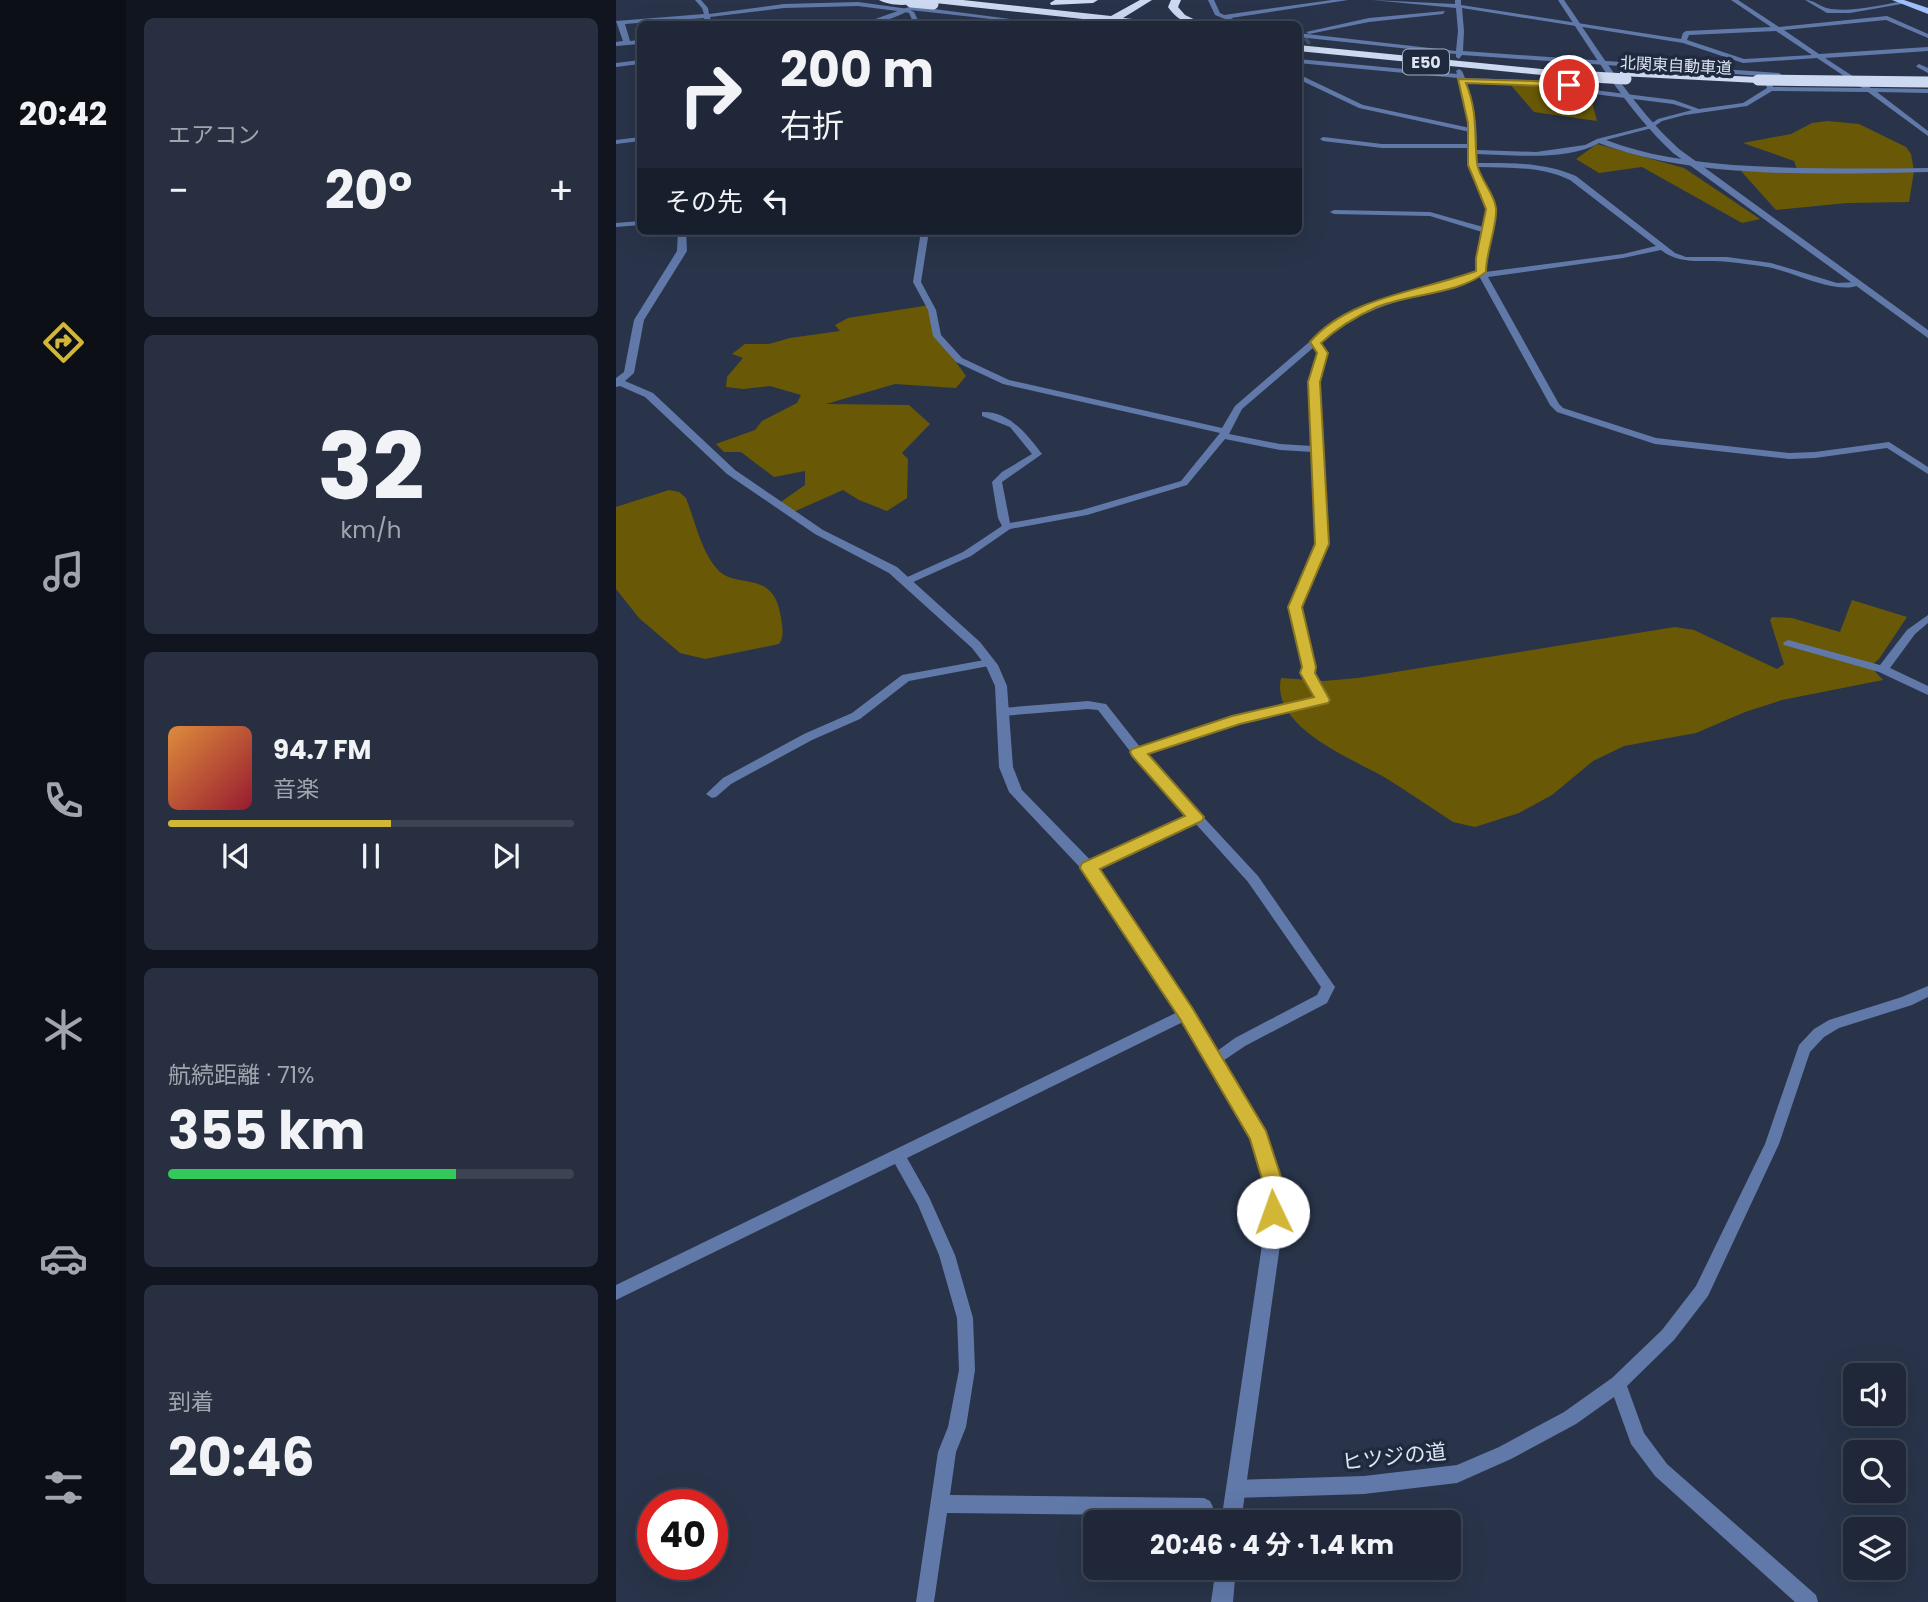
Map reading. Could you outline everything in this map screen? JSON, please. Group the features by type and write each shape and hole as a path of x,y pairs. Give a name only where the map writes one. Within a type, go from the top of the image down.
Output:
{"highway":[{"path":"884,0 1112,19 1147,0"},
{"path":"979,0 1041,4 1093,0"},
{"path":"1112,19 1139,0"},
{"path":"1176,0 1173,7 1176,13 1193,21"},
{"path":"920,4 1118,21"},
{"path":"1008,12 1077,21"},
{"name":"北関東自動車道","path":"1302,40 1398,55 1591,74 1764,82 1928,84"},
{"name":"北関東自動車道","path":"1302,40 1554,74 1591,74"},
{"path":"1302,54 1554,74"}],"main road":[{"path":"1900,1 1928,11"}],"street":[{"path":"698,0 705,8 708,21"},
{"path":"771,0 785,6"},
{"path":"790,0 858,4"},
{"path":"1211,0 1214,12 1233,21"},
{"path":"1222,17 1345,0"},
{"path":"1375,0 1480,8 1684,41 1743,61 1928,49"},
{"path":"1458,0 1461,31 1459,55"},
{"path":"1561,0 1625,95 1650,127 1692,164 1928,335"},
{"path":"1735,1 1750,0"},
{"path":"1808,0 1827,11 1850,11 1900,1"},
{"path":"1735,1 1870,91 1928,134"},
{"path":"644,21 785,6 858,4 920,4 1027,21"},
{"path":"872,21 920,4"},
{"path":"916,21 911,12 920,4"},
{"path":"1302,40 1369,20 1422,15 1457,8"},
{"path":"1684,41 1686,33 1778,29 1887,18 1928,36"},
{"path":"626,43 619,23 637,22"},
{"path":"1302,40 1459,55 1746,71 1764,82 1870,91 1928,84"},
{"path":"616,44 637,42"},
{"path":"1302,61 1553,83 1594,92 1674,102 1700,110"},
{"path":"616,65 637,62"},
{"path":"1919,66 1928,71"},
{"path":"1459,76 1469,101 1473,165 1491,209 1481,258 1482,274 1560,410 1655,440 1789,456 1815,456 1889,444 1928,471"},
{"path":"1302,78 1361,107 1471,130"},
{"path":"1323,139 1382,146 1556,152 1587,147 1599,140 1650,127 1660,120 1700,110 1745,105 1764,82 1847,78 1928,84"},
{"path":"616,142 637,139"},
{"path":"1599,140 1620,150 1692,164 1779,170 1928,170"},
{"path":"1473,165 1548,168 1560,171 1573,178 1660,248 1685,259 1760,263 1789,269 1837,285 1857,285"},
{"path":"1334,212 1430,214 1487,231"},
{"path":"616,225 637,223"},
{"path":"682,235 682,251 639,320 629,373 618,383 649,395 731,472 784,509 819,532 874,559 907,581 976,645 990,663 1001,686 1006,767 1016,792 1096,874 1186,1014 1259,1137 1274,1186 1272,1238 1232,1510"},
{"path":"924,235 917,282 932,310 937,336 959,360 1006,383 1280,447 1317,449"},
{"path":"907,581 967,554 1007,527 1083,513 1184,483 1224,434 1238,408 1332,327 1374,305 1482,274 1623,256 1660,248"},
{"path":"1138,752 1237,720 1323,700 1308,673 1309,667 1295,607 1322,544 1314,382 1323,353 1315,342"},
{"path":"985,414 1013,425 1037,454 1026,464 1002,475 996,482 1007,527"},
{"path":"1883,669 1911,632 1928,618"},
{"path":"1788,643 1883,669 1928,691"},
{"path":"712,794 727,781 808,737 856,716 906,678 990,663"},
{"path":"1002,712 1088,705 1102,707 1138,752 1253,879 1328,987 1322,999 1240,1042 1214,1061"},
{"path":"1088,868 1196,817"},
{"name":"ヒツジの道","path":"1235,1489 1364,1485 1457,1474 1505,1453 1570,1419 1618,1384 1668,1335 1702,1292 1772,1144 1804,1049 1819,1033 1834,1024 1928,992"},
{"path":"616,1293 1186,1014"},
{"path":"898,1155 924,1202 947,1255 965,1318 967,1370 957,1427 947,1452 925,1602"},
{"path":"1618,1384 1637,1438 1661,1469 1810,1602"},
{"path":"938,1504 1204,1507"},
{"path":"1222,1602 1225,1580"}],"shaded area":[{"path":"1514,80 1566,86 1590,94 1597,121 1534,112 1509,83"},
{"path":"1828,121 1859,124 1906,147 1911,154 1914,171 1909,202 1847,203 1776,210 1741,171 1797,169 1794,161 1743,143 1791,134 1812,123"},
{"path":"1597,144 1684,168 1760,219 1742,223 1642,167 1599,173 1576,159"},
{"path":"930,305 937,336 966,376 956,388 895,384 826,404 909,405 930,424 902,453 908,459 907,498 887,511 859,500 843,490 791,513 778,504 805,485 805,471 774,477 741,452 724,452 716,444 755,430 762,421 797,403 801,395 770,386 743,389 726,387 727,377 743,358 732,354 745,344 769,344 790,338 840,331 835,325 848,318"},
{"path":"669,490 679,492 686,498 703,545 717,569 734,579 763,586 771,592 781,618 783,635 779,644 705,659 680,653 639,618 616,589 616,507"},
{"path":"1852,600 1907,617 1879,659 1870,666 1883,680 1782,700 1696,733 1624,746 1593,761 1552,795 1519,813 1475,827 1453,822 1384,777 1316,739 1300,726 1288,711 1281,696 1281,678 1324,681 1358,678 1675,627 1694,630 1777,669 1784,664 1770,620 1772,617 1792,618 1840,632"}],"tunnel":[{"path":"1302,46 1309,40"}],"route":[{"path":"1273,1212 1274,1186 1259,1137 1186,1014 1096,874 1088,868 1196,817 1138,752 1237,720 1323,700 1308,673 1309,667 1298,630 1295,607 1322,544 1314,382 1323,353 1315,342 1332,327 1374,305 1402,295 1444,286 1481,272 1481,258 1491,209 1474,171 1471,130 1473,123 1461,80 1569,85"}]}
